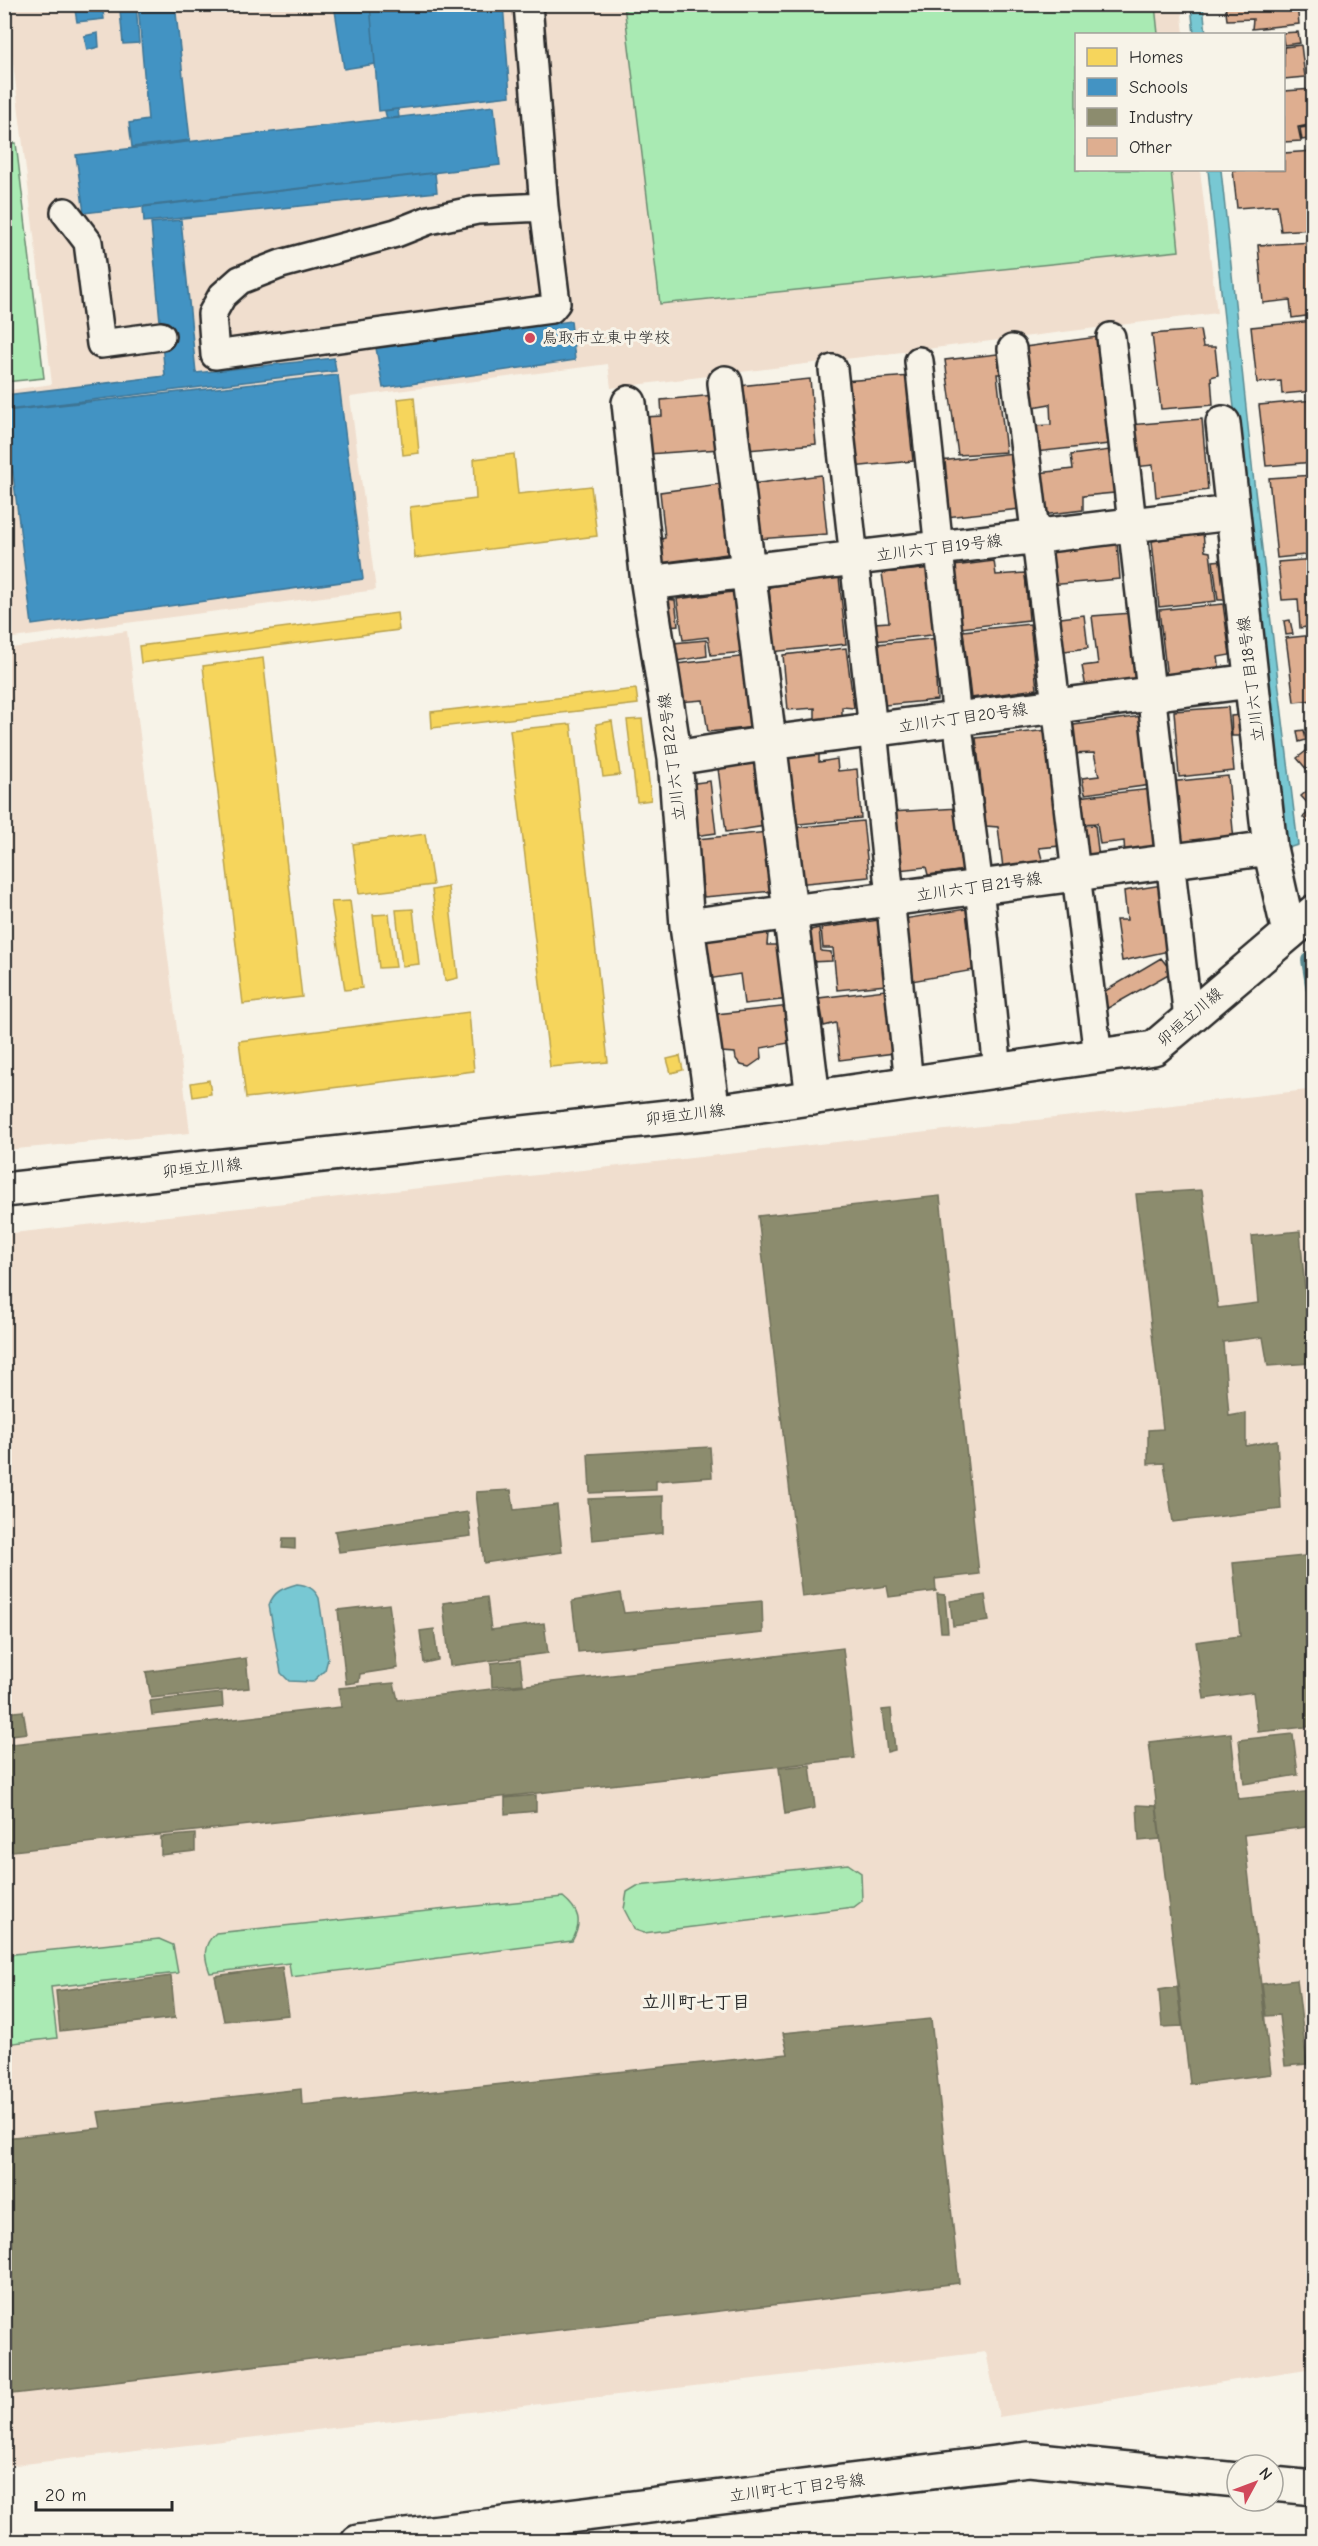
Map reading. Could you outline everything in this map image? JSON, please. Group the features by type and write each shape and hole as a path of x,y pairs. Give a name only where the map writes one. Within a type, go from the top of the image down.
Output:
{"street":[{"path":"725,383 813,1098"},
{"name":"立川六丁目22号線","path":"629,403 648,583 675,758 687,926 713,1112"},
{"name":"立川六丁目18号線","path":"1223,423 1231,513 1270,848 1289,933"},
{"name":"立川六丁目19号線","path":"648,583 1231,513"},
{"name":"立川六丁目20号線","path":"675,758 770,743 1251,681"},
{"name":"立川六丁目21号線","path":"687,926 1270,848"},
{"name":"卯垣立川線","path":"4,1190 713,1112 1154,1048 1314,912"},
{"name":"立川町七丁目2号線","path":"358,2541 1029,2459 1225,2479"},
{"path":"1285,2485 1314,2488"}],"lane":[{"path":"528,4 544,207 556,303 551,309 215,355 203,329 222,296 240,280 281,264 354,246 429,220 477,210 544,207"},
{"path":"65,212 88,242 101,344 161,336"},
{"path":"1111,337 1188,1019"},
{"path":"1012,349 1037,536 1055,706 1098,1056"},
{"path":"919,361 957,719 980,887 998,1071"},
{"path":"832,369 873,730 909,1084"}],"shaded area":[{"name":"鳥取市立東中学校","path":"6,5 1181,5 1184,33 1075,33 1075,171 1200,171 1217,313 611,388 608,364 350,397 376,590 5,639 4,391 52,384"},
{"path":"127,631 190,1133 5,1150 5,649"},
{"path":"1308,1090 1314,1135 1313,2368 999,2417 986,2352 7,2466 13,2541 5,2541 4,1234"}],"green space":[{"path":"624,5 1155,5 1158,33 1075,33 1075,171 1171,171 1179,251 660,304"},
{"path":"16,143 44,378 5,382 5,144"},
{"path":"848,1864 861,1873 862,1901 854,1907 644,1933 635,1930 624,1909 627,1892 637,1886"},
{"path":"563,1897 573,1907 578,1917 572,1941 291,1977 289,1963 210,1973 206,1962 206,1947 216,1933"},
{"path":"159,1939 173,1945 178,1973 51,1987 57,2038 5,2044 5,1955"}],"water":[{"path":"1191,5 1203,5 1206,33 1194,33"},
{"path":"1208,171 1221,171 1253,474 1298,845 1288,848 1231,383"},
{"path":"297,1584 310,1588 319,1598 328,1659 325,1670 312,1682 289,1681 281,1673 269,1605 280,1591"}],"building: Homes":[{"path":"414,397 419,453 403,455 398,399"},
{"path":"514,454 518,494 591,486 597,536 415,558 410,507 476,499 474,459"},
{"path":"397,613 399,630 141,663 139,646"},
{"path":"263,658 302,997 243,1004 203,666"},
{"path":"636,689 638,704 432,728 431,712"},
{"path":"642,719 651,800 637,802 627,720"},
{"path":"612,721 620,775 603,777 596,724"},
{"path":"571,724 608,1062 550,1067 510,730"},
{"path":"425,834 433,885 359,894 353,844"},
{"path":"448,887 458,978 445,981 432,890"},
{"path":"350,901 362,988 345,990 331,902"},
{"path":"413,909 419,964 402,966 396,910"},
{"path":"389,914 396,967 379,968 373,915"},
{"path":"469,1012 474,1071 246,1098 239,1041"},
{"path":"680,1056 683,1070 671,1073 667,1059"},
{"path":"209,1080 211,1094 193,1097 191,1083"}],"building: Schools":[{"path":"74,4 102,4 104,19 77,22"},
{"path":"113,4 136,4 139,43 123,44 120,10 113,10"},
{"path":"138,4 175,4 190,140 132,147 129,123 148,120"},
{"path":"334,4 370,4 375,64 344,69"},
{"path":"370,4 503,4 510,96 379,111"},
{"path":"98,33 99,47 87,50 84,36"},
{"path":"494,106 500,165 84,213 76,155"},
{"path":"398,109 399,118 387,119 385,111"},
{"path":"435,173 437,192 144,222 143,207"},
{"path":"181,220 196,373 334,358 336,371 7,410 6,395 165,376 151,223"},
{"path":"571,321 575,360 383,388 376,348"},
{"path":"338,375 363,579 32,625 5,411"}],"building: Industry":[{"path":"1202,1190 1218,1308 1258,1303 1252,1236 1300,1231 1311,1363 1268,1366 1263,1337 1223,1342 1229,1416 1246,1413 1246,1446 1277,1440 1281,1509 1173,1522 1164,1463 1148,1464 1148,1430 1163,1429 1136,1194"},
{"path":"940,1196 979,1574 935,1579 936,1591 889,1597 887,1586 802,1597 758,1216"},
{"path":"710,1447 712,1477 656,1481 656,1490 590,1493 588,1454"},
{"path":"511,1490 514,1510 557,1505 562,1552 484,1563 476,1492"},
{"path":"663,1496 663,1533 592,1540 588,1499"},
{"path":"468,1512 471,1536 339,1552 335,1531"},
{"path":"283,1538 295,1538 295,1549 282,1548"},
{"path":"1314,1555 1314,1726 1258,1732 1253,1692 1204,1699 1196,1642 1240,1636 1233,1563"},
{"path":"620,1593 624,1613 762,1601 763,1633 578,1652 572,1601"},
{"path":"937,1594 945,1595 948,1632 941,1632"},
{"path":"985,1595 989,1621 953,1626 950,1601"},
{"path":"487,1597 491,1630 544,1623 548,1653 450,1666 443,1603"},
{"path":"389,1604 398,1668 360,1674 359,1682 346,1684 338,1610"},
{"path":"434,1629 438,1660 424,1663 420,1631"},
{"path":"843,1648 855,1758 4,1852 4,1745 341,1707 339,1688 394,1683 398,1700"},
{"path":"246,1658 249,1688 151,1698 146,1672"},
{"path":"520,1660 523,1684 492,1687 491,1663"},
{"path":"222,1693 223,1707 152,1715 150,1701"},
{"path":"891,1709 895,1750 887,1752 882,1710"},
{"path":"23,1711 27,1733 4,1736 4,1713"},
{"path":"1231,1733 1238,1799 1314,1791 1314,1826 1244,1835 1271,2074 1190,2084 1149,1742"},
{"path":"1293,1734 1298,1775 1244,1784 1239,1740"},
{"path":"810,1765 815,1808 785,1814 779,1768"},
{"path":"536,1795 536,1811 505,1814 505,1798"},
{"path":"1137,1805 1156,1806 1160,1839 1139,1841"},
{"path":"195,1834 195,1851 161,1855 161,1837"},
{"path":"282,1967 289,2015 224,2021 215,1976"},
{"path":"171,1976 175,2018 60,2031 56,1991"},
{"path":"1297,1980 1307,2064 1285,2066 1279,2015 1266,2016 1262,1984"},
{"path":"1177,1987 1182,2026 1162,2027 1159,1990"},
{"path":"931,2019 959,2283 4,2395 4,2138 101,2128 98,2112 301,2089 302,2105 788,2054 783,2033"}],"building: Other":[{"path":"1225,4 1297,4 1299,24 1252,29 1253,19 1227,20"},
{"path":"1298,32 1300,43 1285,45 1285,33 1282,33"},
{"path":"1301,45 1305,77 1285,79 1285,47"},
{"path":"1314,89 1314,124 1298,127 1301,141 1285,142 1285,91"},
{"path":"1314,126 1314,138 1302,140 1300,128"},
{"path":"1314,151 1314,229 1281,231 1277,205 1237,208 1233,171 1285,171 1285,153"},
{"path":"1314,242 1313,315 1292,318 1290,300 1263,303 1258,245"},
{"path":"1314,321 1314,391 1282,394 1281,381 1257,383 1251,327"},
{"path":"1200,330 1203,347 1215,347 1218,375 1211,377 1213,405 1161,409 1152,334"},
{"path":"1097,337 1109,444 1035,452 1032,426 1051,425 1050,404 1033,407 1025,347"},
{"path":"1006,353 1006,374 997,374 1006,452 958,455 945,360"},
{"path":"911,376 914,403 907,404 913,461 851,467 843,381"},
{"path":"810,379 816,444 747,450 739,386"},
{"path":"715,395 720,449 648,454 644,417 662,416 661,400"},
{"path":"1314,400 1314,462 1266,466 1259,405"},
{"path":"1202,419 1208,490 1156,497 1153,465 1134,467 1129,425"},
{"path":"1110,450 1114,493 1083,496 1083,510 1042,515 1038,473 1073,469 1071,455"},
{"path":"1014,453 1020,509 946,517 940,461"},
{"path":"821,475 827,534 757,539 751,484"},
{"path":"1314,475 1314,554 1277,558 1269,478"},
{"path":"727,483 733,542 727,543 727,554 659,563 658,540 665,538 660,492"},
{"path":"1203,533 1205,551 1210,552 1216,601 1159,607 1152,541"},
{"path":"1117,543 1120,579 1049,585 1045,549"},
{"path":"1314,559 1314,626 1300,628 1298,599 1282,600 1278,562"},
{"path":"1224,560 1227,600 1218,600 1213,561"},
{"path":"994,561 996,575 1025,573 1029,620 961,628 954,566"},
{"path":"933,568 941,634 875,641 874,623 889,622 882,573"},
{"path":"839,577 846,644 771,652 765,623 772,621 769,587"},
{"path":"741,591 746,652 711,655 708,637 683,640 677,599"},
{"path":"665,599 675,600 678,625 669,626"},
{"path":"1223,604 1230,655 1218,657 1220,672 1167,678 1159,610"},
{"path":"1132,613 1140,681 1086,688 1082,666 1098,664 1092,616"},
{"path":"1084,615 1088,648 1057,652 1053,619"},
{"path":"1290,620 1293,634 1286,635 1284,621"},
{"path":"1030,624 1037,689 971,698 963,631"},
{"path":"1314,635 1314,700 1294,702 1286,638"},
{"path":"940,638 944,679 936,680 937,700 885,705 877,644"},
{"path":"706,640 707,656 676,661 673,643"},
{"path":"846,648 854,708 842,707 842,718 815,720 815,708 788,710 783,655"},
{"path":"749,656 756,727 708,732 703,700 678,702 676,664"},
{"path":"1228,707 1234,771 1179,777 1174,711"},
{"path":"1242,715 1241,736 1232,736 1231,716"},
{"path":"1142,716 1151,785 1085,794 1082,778 1099,776 1094,753 1070,754 1066,726"},
{"path":"1048,730 1060,846 1039,848 1043,863 1003,868 998,827 986,826 976,738"},
{"path":"1304,730 1306,740 1299,742 1297,731"},
{"path":"1314,745 1314,778 1297,758"},
{"path":"819,753 819,762 837,759 838,771 857,769 861,818 789,825 781,759"},
{"path":"755,763 765,826 726,832 718,768"},
{"path":"1228,776 1234,841 1177,849 1169,782"},
{"path":"710,781 716,833 695,836 688,784"},
{"path":"1314,785 1314,805 1311,807 1301,796"},
{"path":"1152,789 1159,853 1125,855 1124,841 1100,844 1097,823 1080,824 1077,797"},
{"path":"959,808 966,870 928,875 926,867 898,870 891,812"},
{"path":"1314,808 1314,829 1303,817"},
{"path":"863,821 869,877 796,884 791,828"},
{"path":"1095,825 1099,858 1083,860 1080,826"},
{"path":"768,832 774,891 704,897 697,839"},
{"path":"1162,885 1169,951 1122,961 1116,920 1127,920 1124,891"},
{"path":"966,909 974,970 912,981 903,919"},
{"path":"879,920 886,985 837,990 833,948 823,948 821,928"},
{"path":"819,928 821,951 831,952 832,961 809,962 806,931"},
{"path":"768,933 767,945 783,945 790,999 744,1004 740,974 708,979 706,940"},
{"path":"1161,958 1172,972 1108,1008 1100,994"},
{"path":"885,990 894,1053 840,1060 836,1023 824,1026 819,998"},
{"path":"791,1006 794,1042 761,1048 762,1058 749,1067 741,1065 735,1053 721,1052 716,1014"}],"waterway":[{"path":"1308,960 1314,997"}],"place":[{"name":"鳥取市立東中学校","path":"530,338"}],"district":[{"name":"立川町七丁目","path":"696,2002"}]}
